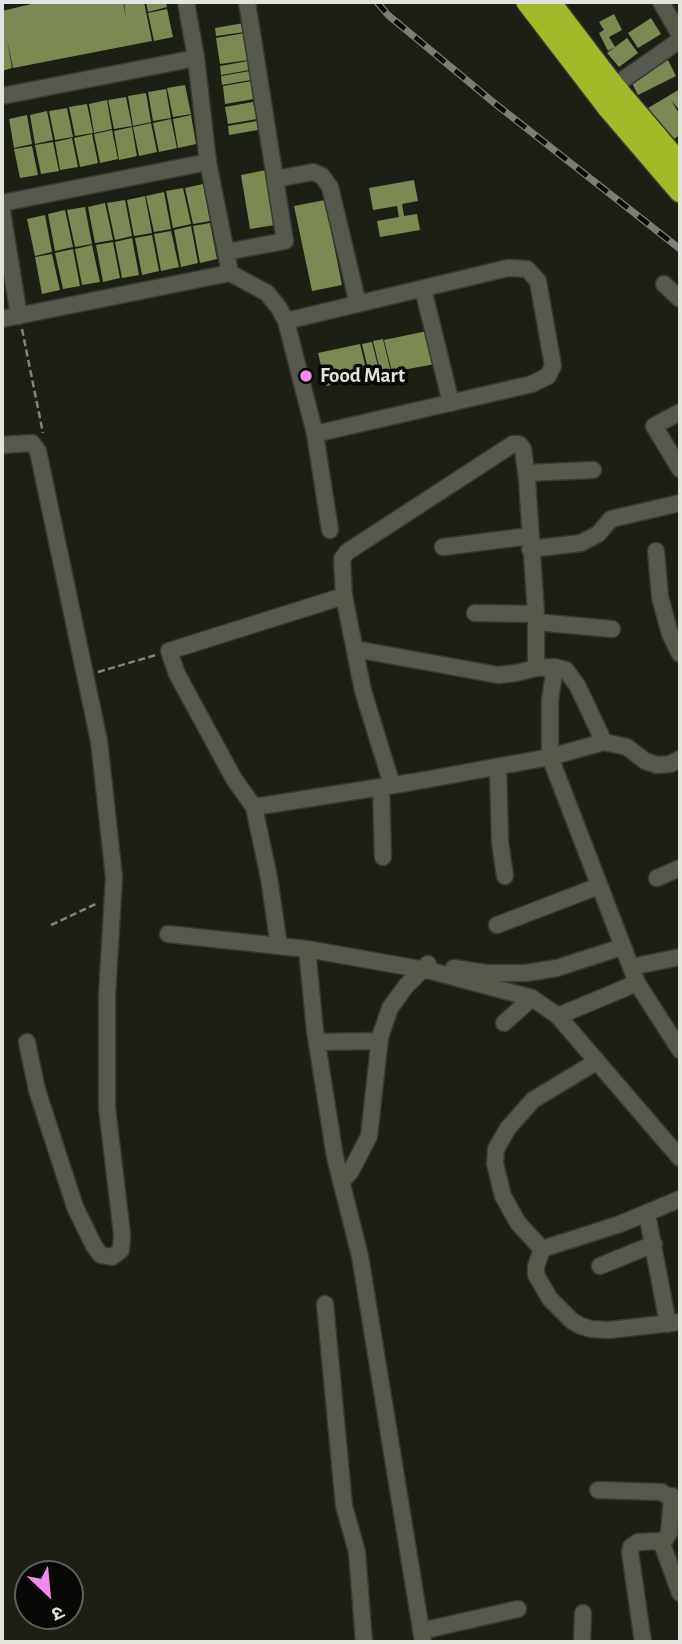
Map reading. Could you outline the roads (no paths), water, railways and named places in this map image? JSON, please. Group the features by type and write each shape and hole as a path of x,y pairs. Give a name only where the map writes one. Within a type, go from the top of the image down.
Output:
{"highway":[{"path":"527,2 609,109 680,192"},
{"path":"550,2 614,86 678,156"}],"street":[{"path":"186,2 196,58 208,162 230,273"},
{"path":"226,252 285,241 247,2"},
{"path":"661,2 680,35"},
{"path":"614,86 680,40"},
{"path":"2,96 196,58"},
{"path":"2,204 208,162"},
{"path":"276,178 313,172 322,176 330,187 358,304"},
{"path":"2,211 19,316"},
{"path":"286,321 508,268 527,270 537,281 553,366 548,376 532,384 315,434"},
{"path":"2,319 230,273 267,293 286,321 315,434 330,530"},
{"path":"664,284 680,299"},
{"path":"424,289 452,403"},
{"path":"680,412 654,425 680,469"},
{"path":"2,445 33,443 38,451 99,741 114,877 107,996 107,1108 122,1234 121,1250 112,1257 102,1255 94,1246 75,1207 37,1090 27,1042"},
{"path":"383,857 387,786 363,691 344,596 342,559 347,552 513,444 519,444 523,449 526,473 536,618 536,668"},
{"path":"526,473 593,470"},
{"path":"443,547 530,542 581,543 597,534 611,519 680,503"},
{"path":"656,551 660,597 670,634 680,654"},
{"path":"279,946 270,878 254,807 234,779 177,674 169,651 344,596"},
{"path":"475,613 536,618 612,629"},
{"path":"355,649 498,674 536,668 555,667 566,670 577,685 604,742"},
{"path":"555,667 550,700 550,757 637,983 674,1030 680,1050"},
{"path":"254,807 550,757 604,742 626,747 645,761 657,765 670,764 680,759"},
{"path":"498,766 500,842 505,876"},
{"path":"657,878 680,868"},
{"path":"497,925 599,886"},
{"path":"169,934 307,949 424,970 532,998 558,1016 680,1158"},
{"path":"341,1182 351,1171 369,1136 379,1041 390,1008 406,986 428,964 486,972 526,973 557,968 622,947"},
{"path":"307,949 317,1042 335,1157 360,1256 422,1636 519,1609"},
{"path":"631,967 680,957"},
{"path":"558,1016 637,983"},
{"path":"504,1023 532,998"},
{"path":"317,1042 379,1041"},
{"path":"542,1249 518,1223 503,1196 495,1164 496,1149 508,1128 533,1100 596,1062"},
{"path":"542,1249 647,1214 680,1199"},
{"path":"542,1249 536,1275 550,1298 572,1321 591,1329 609,1330 674,1323 647,1214"},
{"path":"600,1266 654,1244"},
{"path":"325,1304 344,1506 357,1552 364,1642"},
{"path":"598,1490 661,1492 676,1500 669,1533 661,1541 638,1542 631,1547 643,1642"},
{"path":"661,1541 680,1593"},
{"path":"582,1642 583,1613"}],"railway":[{"path":"377,2 388,15 493,102 680,249"}],"place":[{"name":"Food Mart","path":"306,376"}]}
